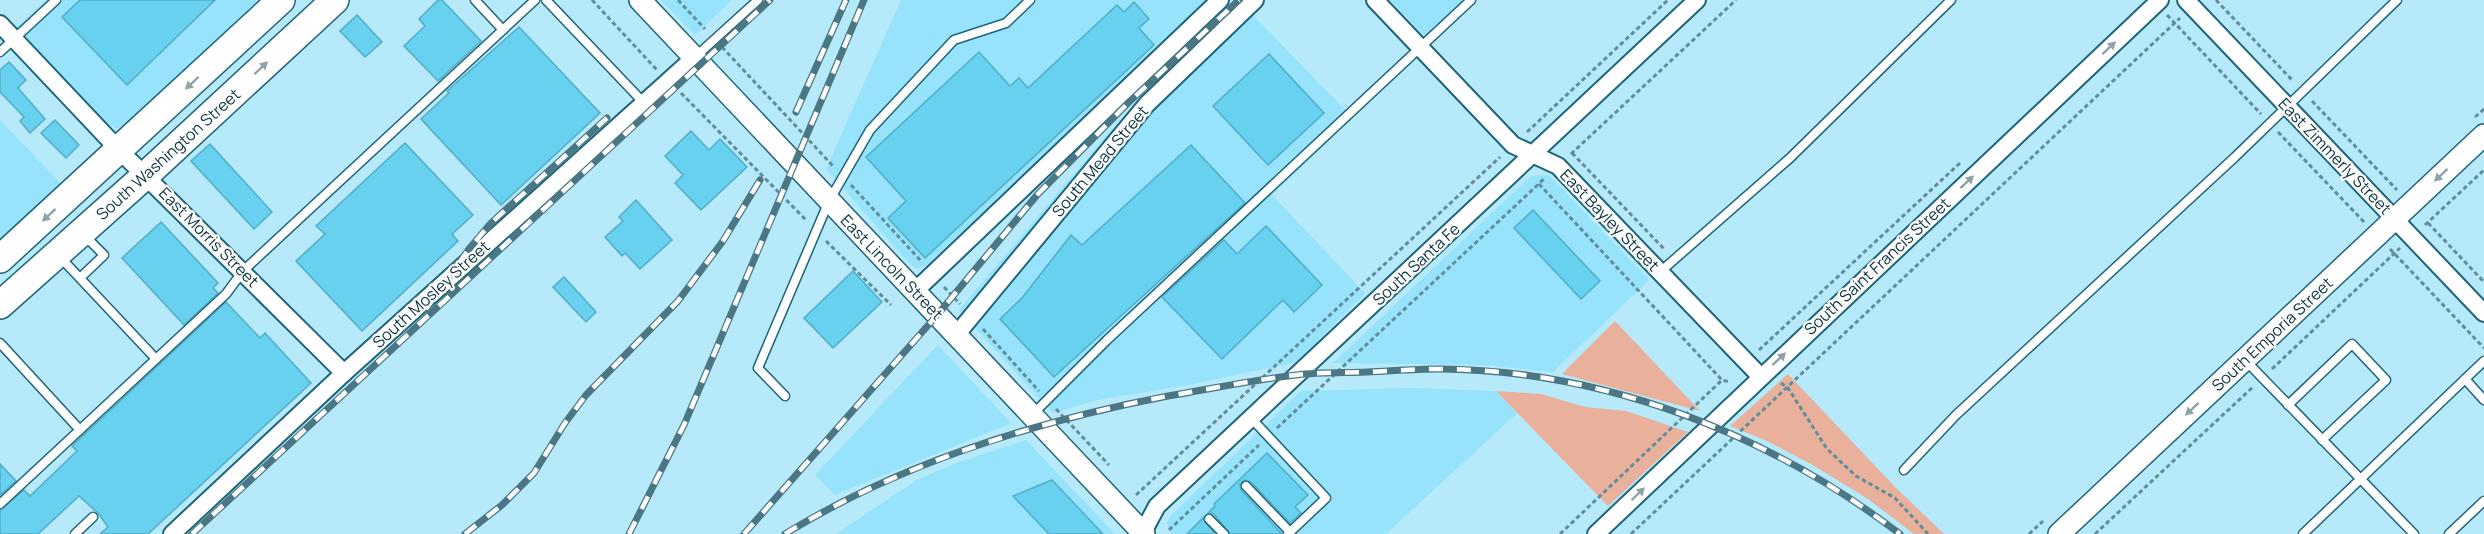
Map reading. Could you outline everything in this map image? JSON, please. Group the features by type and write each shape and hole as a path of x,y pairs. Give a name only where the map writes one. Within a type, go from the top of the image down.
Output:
{"main road":[{"path":"0,259 281,0"},
{"name":"South Washington Street","path":"0,305 147,174 335,0"}],"street":[{"name":"East Lincoln Street","path":"640,0 914,292 1034,414 1143,533"},
{"name":"South Mead Street","path":"914,292 1220,0"},
{"name":"South Mead Street","path":"957,334 1147,104 1256,0"},
{"name":"East Bayley Street","path":"1375,0 1513,145 1558,166 1754,370"},
{"name":"South Santa Fe","path":"1143,533 1157,506 1697,0"},
{"name":"South Saint Francis Street","path":"1596,534 1754,370 2158,2"},
{"name":"East Zimmerly Street","path":"2189,3 2484,313"},
{"name":"East Morris Street","path":"0,24 119,150 147,174 344,373"},
{"name":"South Mosley Street","path":"172,534 344,373 694,58"},
{"name":"South Emporia Street","path":"2060,534 2484,135"}],"lane":[{"path":"0,52 56,0"},
{"path":"475,0 503,30"},
{"path":"0,504 226,294 243,271 535,0"},
{"path":"546,0 644,103"},
{"path":"694,58 758,0"},
{"path":"784,396 758,368 829,201 870,130 954,40 1006,23 1030,0"},
{"path":"1034,414 1107,339 1471,0"},
{"path":"1660,272 1790,158 1951,0"},
{"path":"1904,470 1956,415 2031,348 2085,293 2270,123 2397,0"},
{"path":"80,278 104,255 82,232"},
{"path":"57,254 156,359"},
{"path":"0,343 80,430"},
{"path":"2288,405 2352,344 2386,380 2322,440"},
{"path":"2244,360 2414,534"},
{"path":"2303,534 2484,361"},
{"path":"2465,379 2484,400"},
{"path":"1246,486 1289,533 1326,498 1251,418"},
{"path":"2449,534 2484,501"},
{"path":"75,534 93,517"},
{"path":"1209,519 1224,534"}],"path":[{"path":"592,0 668,81 891,305"},
{"path":"1136,495 1668,0"},
{"path":"1168,530 1736,0"},
{"path":"2216,0 2484,282"},
{"path":"2158,2 2174,23 2484,348"},
{"path":"1631,534 2174,23 2189,3"},
{"path":"1539,184 1722,380 1735,384 1754,370 1761,347 1964,159"},
{"path":"2095,534 2484,170"},
{"path":"1754,370 1788,388 1827,449 1856,476 1895,498 1928,534"},
{"path":"1560,534 1722,380"}],"shaded area":[{"path":"46,0 265,0 133,125 116,128 100,121 16,28"},
{"path":"661,0 732,0 695,35"},
{"path":"901,0 1207,0 927,265 918,269 909,263 826,169"},
{"path":"1390,0 1474,0 1429,41"},
{"path":"1243,5 1353,118 1272,195 1365,293 1297,362 1188,385 1097,400 1053,413 959,310 1112,129"},
{"path":"0,120 65,188 0,246"},
{"path":"1549,175 1649,280 1553,372 1487,365 1333,363 1530,177"},
{"path":"1615,321 1700,411 1562,374"},
{"path":"938,345 1011,423 835,495 815,475"},
{"path":"1788,374 1895,487 1944,534 1914,534 1868,499 1811,464 1767,441 1730,426"},
{"path":"1410,388 1496,391 1517,413 1386,534 1172,534 1169,531 1167,523 1171,515 1301,391"},
{"path":"1496,391 1541,394 1585,407 1626,411 1688,432 1608,506"},
{"path":"1026,440 1115,534 836,534 917,480 956,463"}],"building":[{"path":"80,0 215,0 127,85 62,17"},
{"path":"438,0 442,0 481,41 438,81 404,46 425,26 419,19"},
{"path":"1134,2 1149,19 1139,28 1154,45 925,258 888,218 906,201 866,157 979,52 1010,86 1019,78 1028,88 1117,5 1124,12"},
{"path":"357,15 382,42 365,57 340,31"},
{"path":"519,27 600,113 501,205 421,119 449,93 447,91"},
{"path":"1269,54 1324,113 1268,165 1213,106"},
{"path":"9,62 26,80 18,88 45,119 30,133 20,121 24,117 0,92 0,70"},
{"path":"55,120 79,145 66,158 41,133"},
{"path":"691,131 709,150 720,139 747,167 701,210 675,183 683,175 665,156"},
{"path":"405,143 473,215 452,234 458,241 362,331 296,261 325,234 316,226"},
{"path":"210,144 272,212 254,229 191,161"},
{"path":"1191,145 1245,203 1054,377 1000,319 1022,298 1071,235 1082,245"},
{"path":"636,200 672,240 640,269 625,253 622,256 605,237 623,221 619,217"},
{"path":"1533,210 1600,281 1581,299 1514,228"},
{"path":"161,222 218,283 213,288 218,293 184,325 122,258"},
{"path":"1266,226 1322,285 1294,312 1283,300 1222,359 1162,297 1224,240 1237,254"},
{"path":"853,271 882,302 833,348 804,318"},
{"path":"564,277 596,312 586,322 553,287"},
{"path":"226,302 260,338 265,333 311,383 148,534 100,534 108,527 98,513 79,496 38,534 0,534 0,510 24,490 30,496 77,451 72,446"},
{"path":"1267,453 1308,495 1295,507 1301,513 1290,523 1251,482 1244,480 1240,484 1241,490 1282,534 1230,534 1214,514 1208,513 1215,506 1214,504"},
{"path":"0,464 16,481 0,495"},
{"path":"1052,480 1103,534 1049,534 1013,496"},
{"path":"1203,518 1215,534 1187,534"}],"railway":[{"path":"192,534 770,0"},
{"path":"796,112 846,0"},
{"path":"629,534 684,425 864,0"},
{"path":"744,534 938,314 1037,195 1129,102 1239,0"},
{"path":"426,309 469,249 491,223 607,118"},
{"path":"465,534 502,505 534,473 565,423 586,395 678,301 723,241 760,180"},
{"path":"785,534 875,486 922,466 970,448 1069,418 1168,396 1280,377 1314,373 1439,369 1501,372 1563,381 1623,395 1683,414 1740,438 1796,466 1849,498 1900,534"}]}
